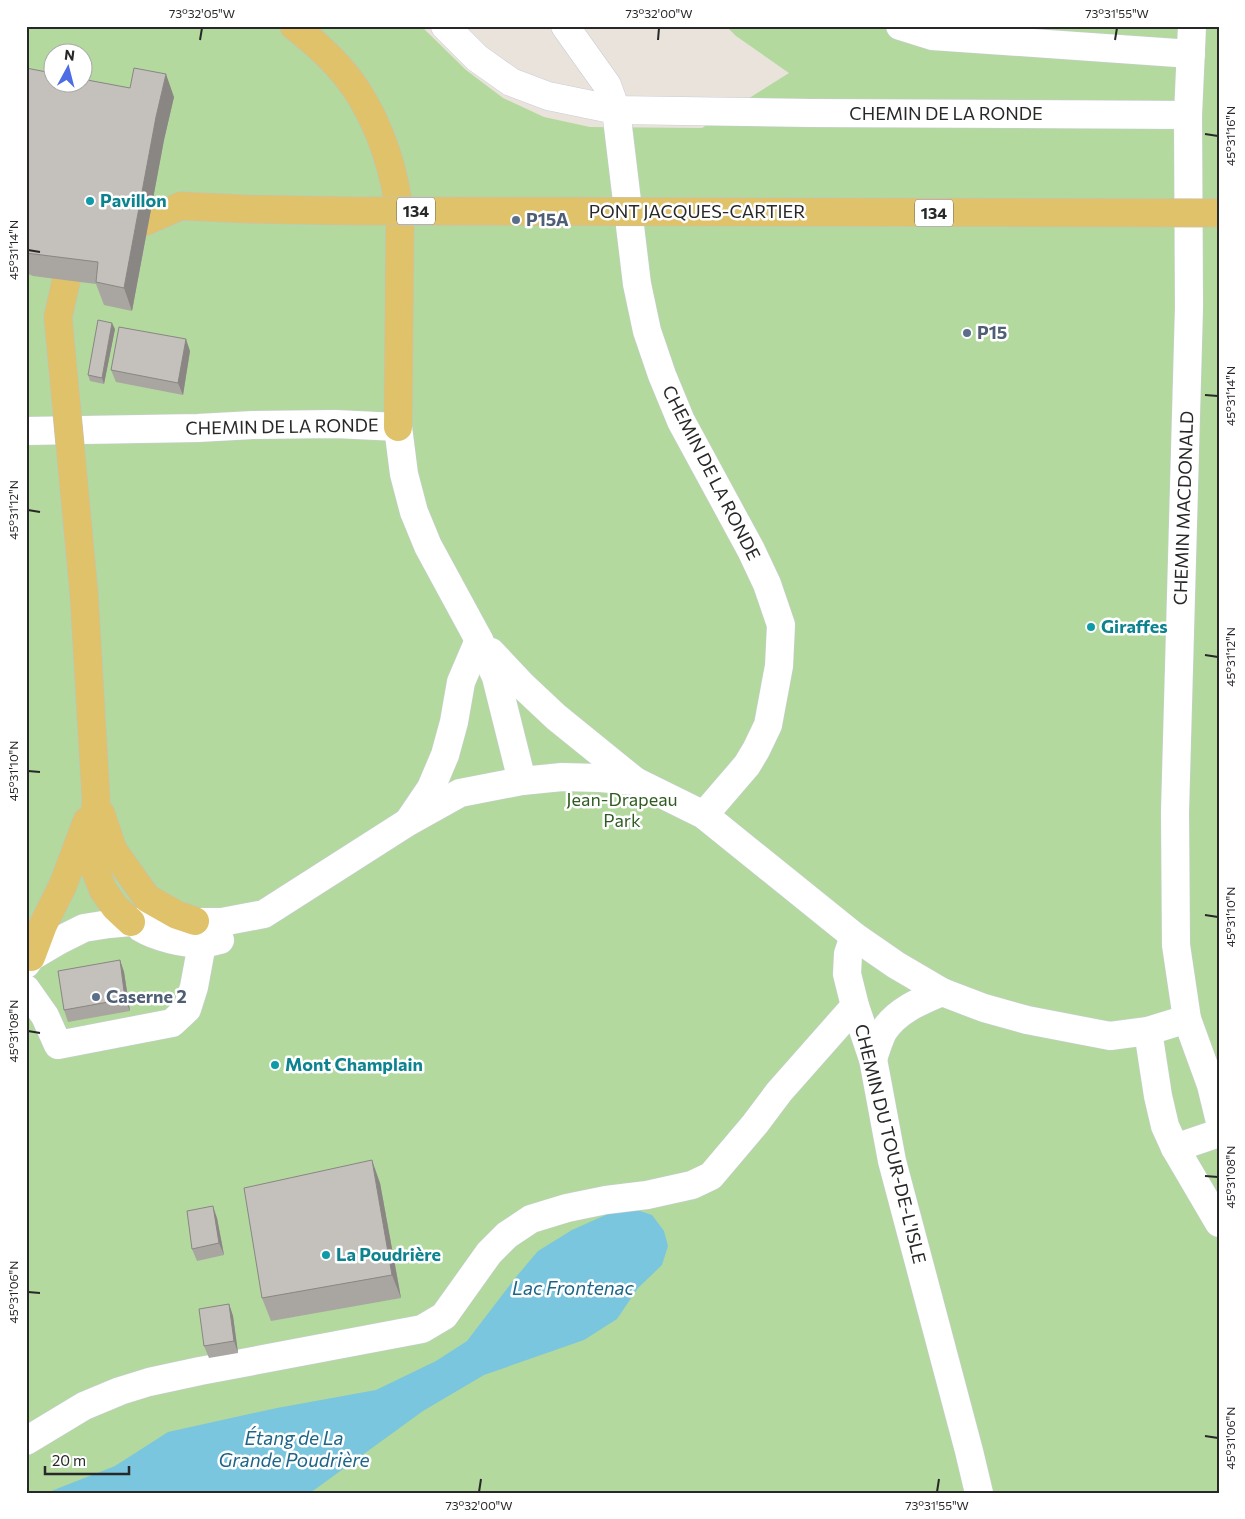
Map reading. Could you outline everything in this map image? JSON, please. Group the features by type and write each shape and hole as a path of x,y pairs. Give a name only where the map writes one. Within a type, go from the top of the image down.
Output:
{"main road":[{"path":"294,26 336,64 355,88 373,118 393,174 400,219 398,427"},
{"path":"154,194 182,206"},
{"name":"PONT JACQUES-CARTIER","path":"127,201 246,209 354,211 1219,213"},
{"path":"58,317 69,268 80,253 97,242 182,206"},
{"path":"45,264 46,277 58,317 84,594 96,799 93,864 103,890 115,907 131,922"},
{"path":"96,799 113,850 146,898 177,914 198,932"},
{"path":"28,961 63,885 96,799"}],"street":[{"name":"CHEMIN DE LA RONDE","path":"445,26 477,58 511,82 548,96 616,110 1188,115"},
{"name":"CHEMIN DE LA RONDE","path":"565,26 607,85 616,110 637,284 647,331 662,375 681,421 751,550 767,584 781,625 779,666 768,725 747,765 704,815"},
{"path":"900,26 932,36 1191,54"},
{"path":"1188,115 1192,26"},
{"name":"CHEMIN MACDONALD","path":"1188,115 1189,307 1175,812 1176,945 1187,1019 1212,1085 1219,1118"},
{"name":"CHEMIN DE LA RONDE","path":"26,431 335,424 398,427 404,474 414,512 428,546 479,640 496,677 522,781"},
{"path":"408,822 431,788 445,755 454,722 461,682 479,640 556,717 635,781 704,815 854,936 896,965 942,992 984,1008 1027,1020 1110,1036 1148,1032 1187,1019"},
{"path":"26,989 45,1016 58,1045 172,1023 187,1009 194,987 198,932 209,923 264,914 408,822 460,793 522,781 562,777 635,781"},
{"path":"28,961 60,940 84,928 131,922 198,932"},
{"name":"CHEMIN DU TOUR-DE-L'ISLE","path":"854,936 848,954 848,974 855,1006 873,1058 892,1161 979,1493"},
{"path":"873,1058 884,1032 895,1018 914,1003 942,992"},
{"path":"26,1441 84,1406 120,1391 149,1382 422,1329 444,1316 489,1253 508,1235 531,1219 567,1208 606,1200 647,1195 692,1185 711,1176 746,1136 779,1092 855,1006"},
{"path":"1148,1032 1158,1096 1165,1126 1175,1148 1219,1223"},
{"path":"1175,1148 1219,1133"}],"green space":[{"name":"Jean-Drapeau Park","path":"26,26 421,26 466,70 503,98 544,117 590,127 702,128 789,73 736,36 726,26 1219,26 1219,1493 26,1493"}],"water":[{"path":"634,1209 652,1215 664,1231 668,1246 662,1265 638,1288 617,1319 584,1340 484,1375 423,1411 310,1493 46,1493 115,1466 168,1432 277,1408 376,1390 436,1361 467,1341 538,1251 572,1230 610,1213"}],"building":[{"name":"Pavillon","path":"26,68 42,71 42,92 92,92 92,81 130,88 134,68 166,74 156,117 124,288 96,282 98,262 26,253"},
{"path":"98,320 112,323 102,378 88,375"},
{"path":"119,327 186,339 178,383 111,370"},
{"name":"Caserne 2","path":"120,960 125,999 64,1010 58,971"},
{"name":"La Poudrière","path":"372,1160 392,1275 262,1298 244,1188"},
{"path":"213,1206 219,1243 192,1249 187,1211"},
{"path":"229,1304 234,1341 204,1346 199,1309"}],"place":[{"name":"Pavillon","path":"90,201"},
{"name":"P15A","path":"516,220"},
{"name":"P15","path":"967,333"},
{"name":"Giraffes","path":"1091,627"},
{"name":"Caserne 2","path":"96,997"},
{"name":"Mont Champlain","path":"275,1065"},
{"name":"La Poudrière","path":"326,1255"}],"water label":[{"name":"Lac Frontenac","path":"573,1288"},
{"name":"Étang de La Grande Poudrière","path":"294,1449"}]}
